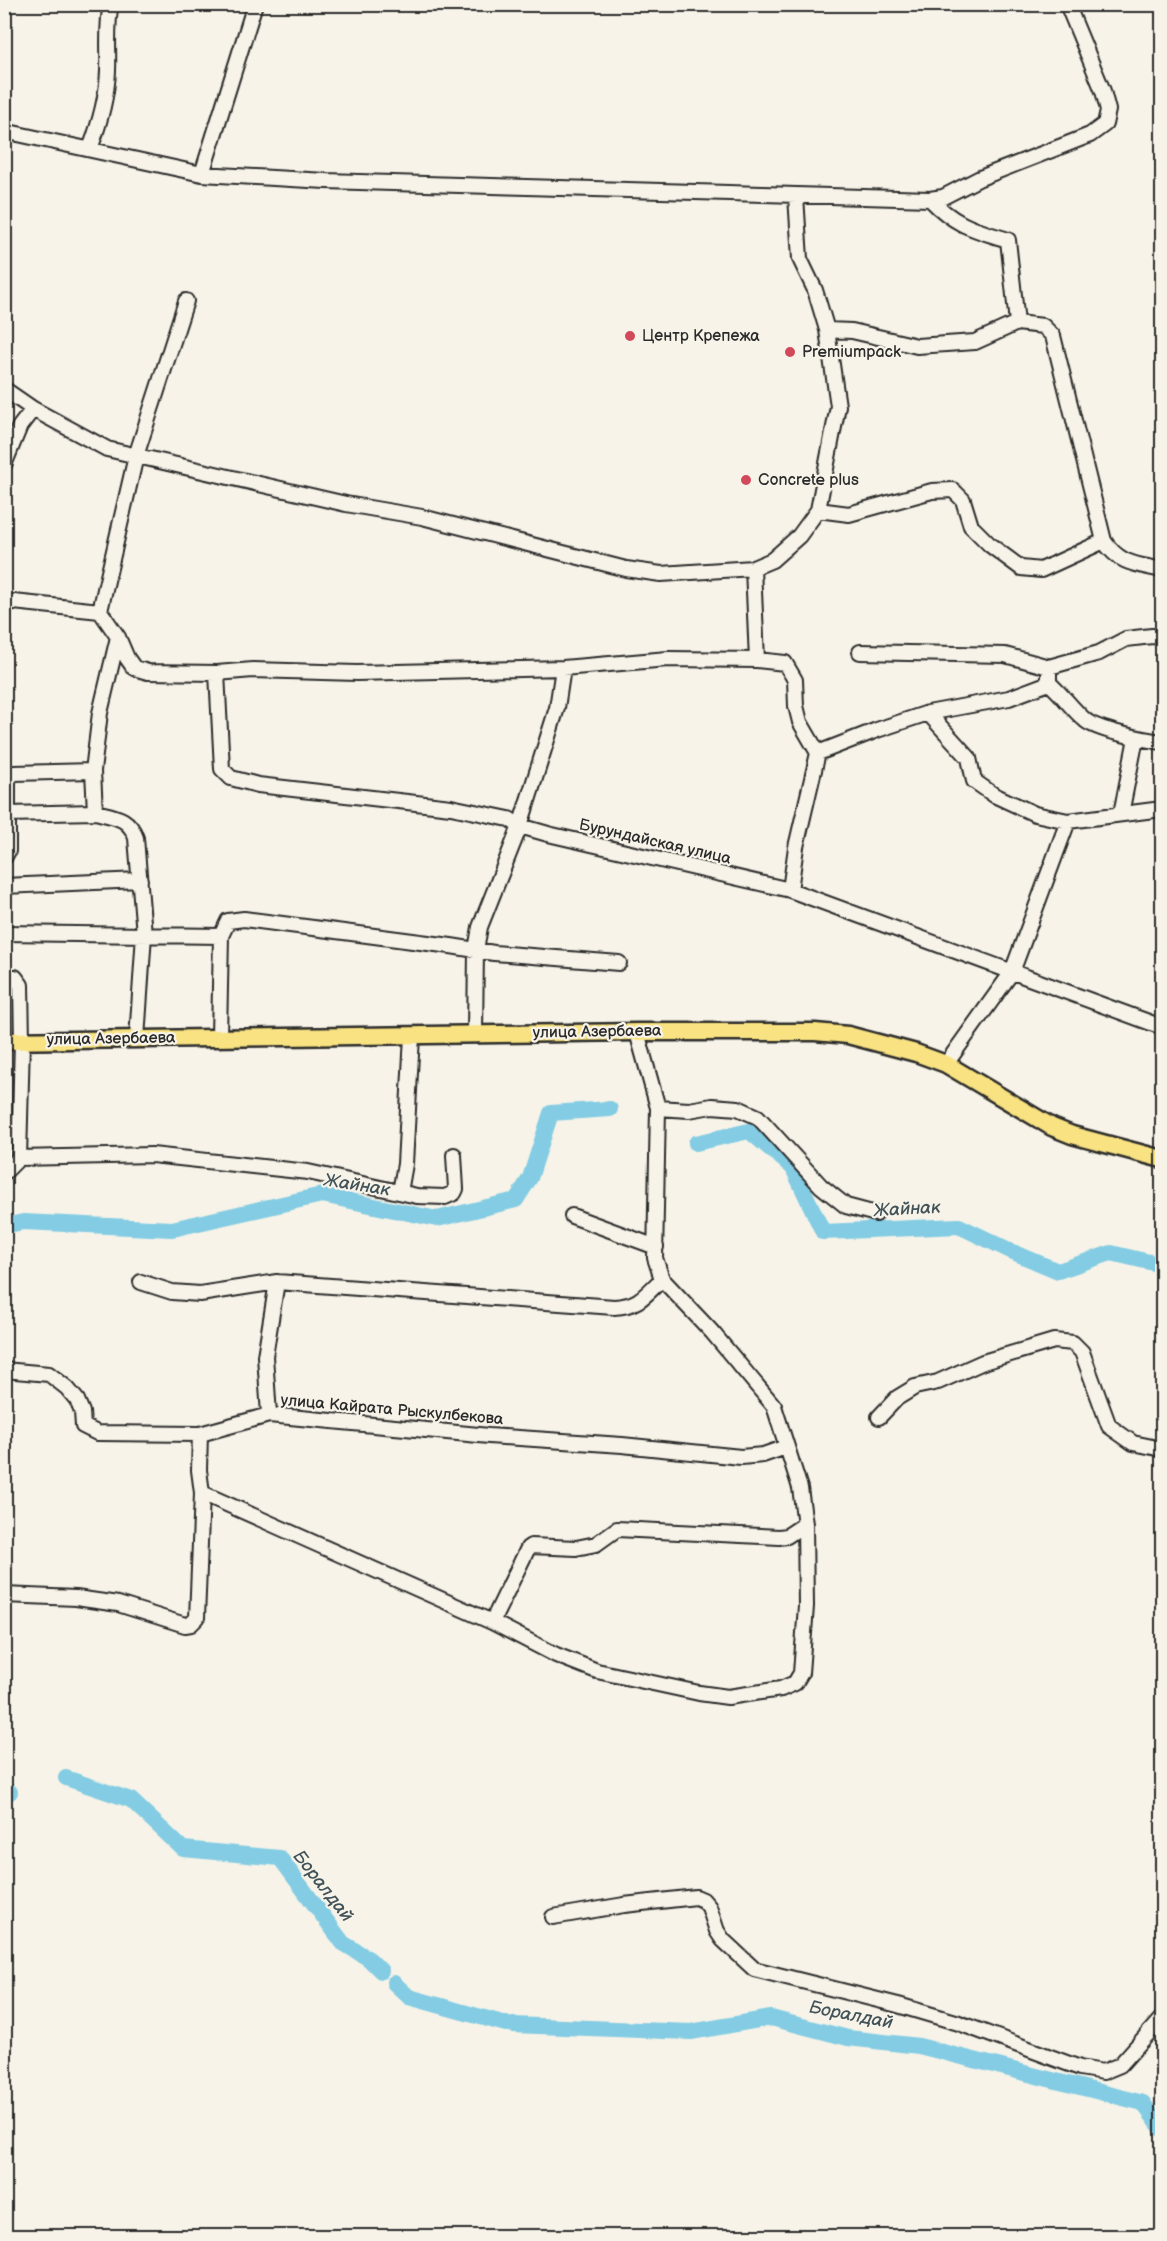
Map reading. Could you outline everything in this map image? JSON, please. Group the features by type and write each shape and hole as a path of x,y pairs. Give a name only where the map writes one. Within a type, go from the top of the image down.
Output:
{"main road":[{"name":"улица Азербаева","path":"4,1041 637,1032 815,1032 848,1035 916,1053 946,1064 1052,1127 1072,1136 1162,1159"}],"street":[{"path":"90,149 99,125 108,74 108,17 111,4"},
{"path":"202,174 255,4"},
{"path":"4,131 202,174 326,181 930,199 943,197 980,178 1090,135 1105,124 1108,110 1102,91 1067,4"},
{"path":"4,389 33,409 107,448 136,456 346,504 422,517 626,569 661,574 753,568 772,560 799,536 818,510 838,406 827,330 816,291 800,259 796,196"},
{"path":"930,199 946,215 969,228 1008,240 1017,323"},
{"path":"186,301 136,456 100,611 118,637 134,668 148,672 217,673 253,670 357,673 563,668 668,659 757,660 785,663 795,680 796,706 800,722 818,753 796,847 790,890"},
{"path":"827,330 852,332 917,346 975,342 1017,323 1043,326 1053,336 1104,541 1114,555 1133,563 1162,570"},
{"path":"4,465 20,426 33,409"},
{"path":"818,510 849,514 932,491 953,490 963,500 971,526 1021,568 1041,570 1104,541"},
{"path":"753,568 757,660"},
{"path":"4,601 100,611"},
{"path":"860,652 1005,656 1049,667 1099,652 1126,639 1152,636 1162,638"},
{"path":"95,812 93,771 100,713 118,637"},
{"path":"1048,683 1049,667"},
{"path":"475,1034 476,950 480,927 520,826 557,708 563,668"},
{"name":"Бурундайская улица","path":"217,673 222,770 231,778 258,785 452,807 509,819 520,826 548,834 790,890 1162,1026"},
{"path":"818,753 877,729 928,713 1009,698 1048,683"},
{"path":"1048,683 1065,697 1086,722 1136,738 1162,742"},
{"path":"928,713 969,758 974,781 994,795 1035,814 1068,821 1162,809"},
{"path":"1121,814 1136,738"},
{"path":"4,858 8,851 8,779 14,773 93,771"},
{"path":"8,814 95,812 126,821 133,828 136,838 144,934 137,1039"},
{"path":"946,1064 1011,972 1068,821"},
{"path":"4,886 140,880"},
{"path":"219,1037 221,936 228,921 244,919 494,953 619,963"},
{"path":"4,933 221,936"},
{"path":"4,977 15,977 21,985 22,1041 19,1158 4,1173"},
{"path":"202,1493 492,1622 556,1655 597,1671 699,1693 728,1696 781,1689 795,1683 801,1673 806,1606 805,1524 800,1488 774,1406 712,1332 662,1279 657,1269 658,1108 637,1032"},
{"path":"400,1192 405,1164 412,1036"},
{"path":"658,1108 689,1110 712,1106 738,1108 758,1117 829,1193 846,1206 876,1214"},
{"path":"19,1158 152,1155 308,1172 417,1196 445,1197 456,1189 454,1155"},
{"path":"572,1216 656,1248"},
{"path":"141,1282 172,1292 200,1294 278,1282 614,1307 628,1306 638,1302 662,1279"},
{"name":"улица Кайрата Рыскулбекова","path":"278,1282 265,1356 270,1415 741,1457 764,1455 786,1447"},
{"path":"879,1417 897,1398 915,1387 938,1382 983,1362 1054,1341 1073,1342 1082,1352 1109,1426 1133,1443 1162,1449"},
{"path":"4,1370 49,1374 67,1388 77,1400 82,1412 83,1426 97,1433 200,1434 270,1415"},
{"path":"4,1595 76,1598 118,1604 185,1625 191,1624 197,1618 202,1493 199,1470 200,1434"},
{"path":"492,1622 531,1546 576,1548 596,1544 616,1528 779,1537 787,1536 805,1524"},
{"path":"553,1917 624,1905 696,1897 703,1900 708,1907 723,1940 754,1969 898,2004 959,2023 1080,2068 1102,2072 1120,2065 1162,2018"}],"waterway":[{"name":"Жайнак","path":"4,1226 23,1222 172,1229 322,1195 437,1219 516,1200 530,1178 551,1113 610,1109"},
{"name":"Жайнак","path":"696,1143 749,1131 793,1168 823,1232 959,1226 1058,1271 1111,1253 1162,1265"},
{"name":"Боралдай","path":"66,1778 131,1800 183,1849 280,1858 343,1943 369,1959 381,1971"},
{"name":"Боралдай","path":"4,1792 10,1792"},
{"name":"Боралдай","path":"394,1983 409,1997 506,2024"},
{"name":"Боралдай","path":"513,2025 691,2032 771,2018 848,2038 919,2046 1143,2103 1162,2129"}],"place":[{"name":"Центр Крепежа","path":"630,336"},
{"name":"Premiumpack","path":"790,352"},
{"name":"Concrete plus","path":"746,480"}]}
